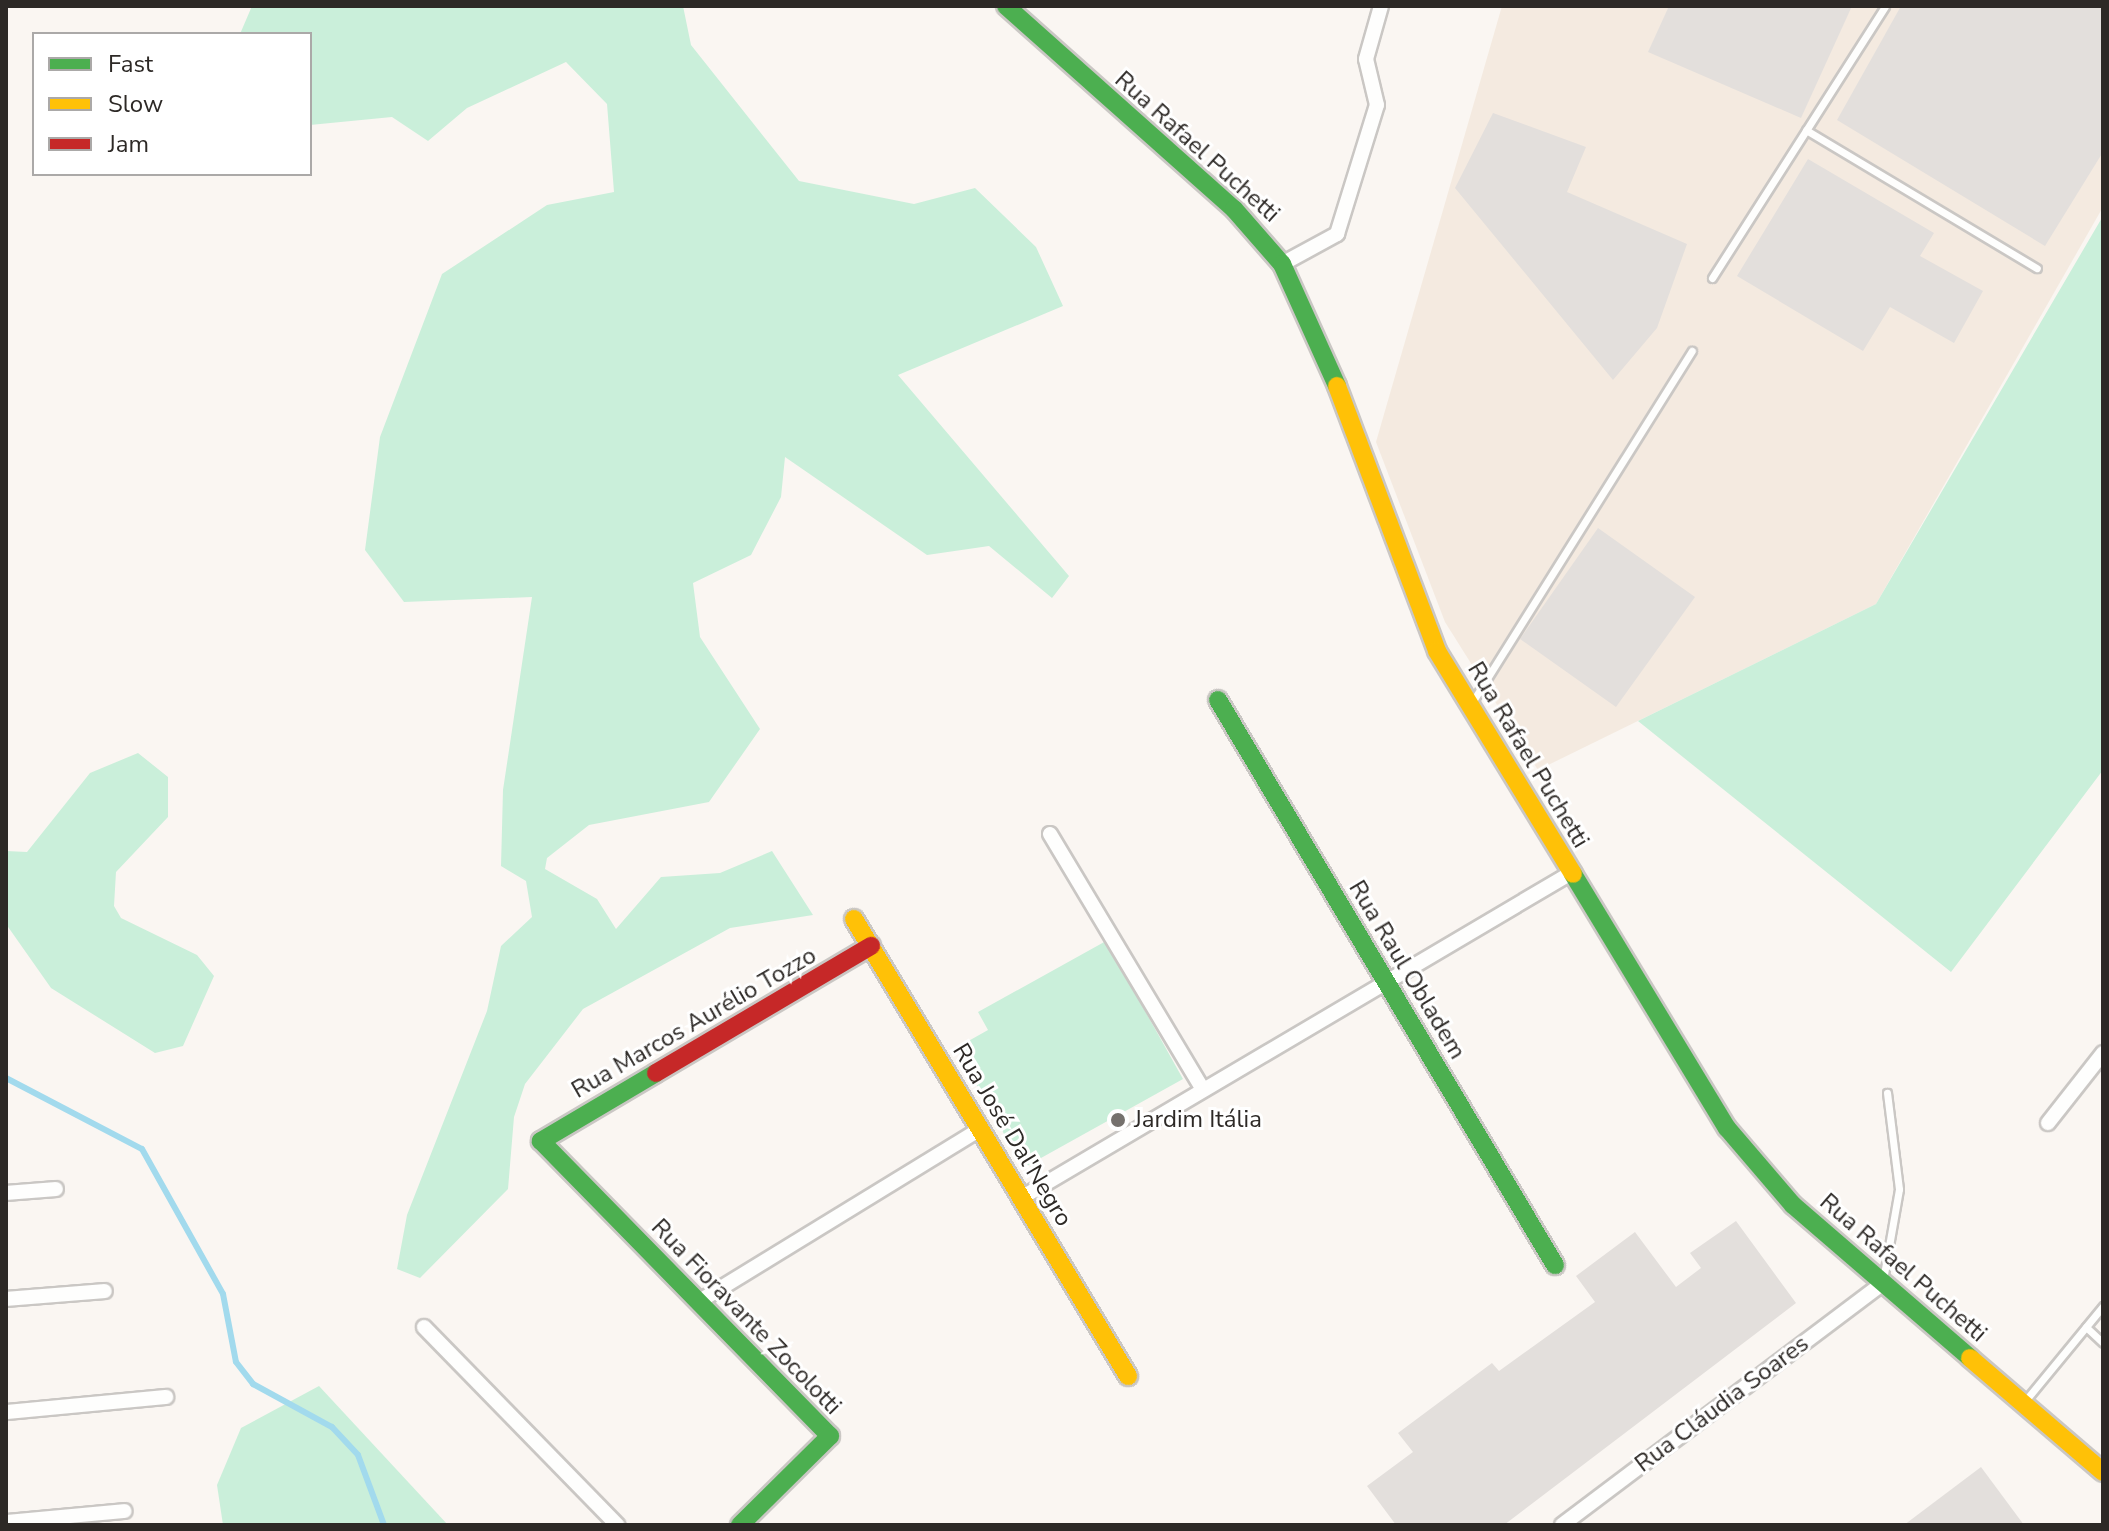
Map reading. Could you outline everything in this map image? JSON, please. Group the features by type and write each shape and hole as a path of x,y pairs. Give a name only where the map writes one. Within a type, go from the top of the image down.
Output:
{"street":[{"name":"Rua Rafael Puchetti","path":"1006,6 1234,209 1282,264 1319,337 1421,618 1469,707 1734,1137 1793,1205 2103,1472"},
{"path":"1282,264 1337,234 1377,105 1366,59 1381,6"},
{"name":"Rua Raul Obladem","path":"1218,700 1555,1265"},
{"path":"1050,834 1203,1090"},
{"path":"1021,1198 1571,873"},
{"name":"Rua José Dal'Negro","path":"854,919 1128,1376"},
{"name":"Rua Marcos Aurélio Tozzo","path":"541,1141 871,946"},
{"path":"2048,1123 2103,1053"},
{"path":"698,1302 980,1129"},
{"name":"Rua Fioravante Zocolotti","path":"541,1141 830,1436 740,1525"},
{"path":"6,1193 56,1189"},
{"name":"Rua Cláudia Soares","path":"1562,1525 1883,1283"},
{"path":"6,1299 105,1291"},
{"path":"424,1327 617,1525"},
{"path":"6,1412 166,1397"},
{"path":"6,1522 124,1511"}],"lane":[{"path":"1712,278 1885,6"},
{"path":"1806,130 2037,268"},
{"path":"1469,707 1692,351"},
{"path":"1883,1283 1899,1189 1887,1093"},
{"path":"2024,1403 2103,1306"},
{"path":"2086,1327 2103,1343"}],"shaded area":[{"path":"1502,6 2103,6 2103,207 1876,604 1538,770 1445,622 1376,442"}],"green space":[{"path":"252,6 683,6 691,45 799,181 914,204 975,188 1036,247 1063,306 898,375 1069,576 1052,598 989,546 927,555 785,457 781,497 751,555 693,583 700,637 760,729 709,802 589,825 547,858 545,869 597,899 616,929 661,877 720,873 772,851 813,915 730,928 583,1009 525,1084 514,1117 508,1189 420,1278 397,1269 407,1215 487,1011 501,946 532,917 526,881 501,866 503,790 532,597 404,602 365,550 380,437 442,274 547,205 614,192 607,104 566,62 467,108 428,141 392,117 312,125 312,32 241,32"},
{"path":"2103,216 2103,770 1951,972 1638,721 1876,604"},
{"path":"138,753 168,777 168,817 116,872 114,906 121,918 197,955 214,976 183,1046 155,1053 51,988 6,924 6,851 27,852 90,773"},
{"path":"1106,941 1183,1079 1023,1168 956,1048 988,1030 978,1012"},
{"path":"319,1386 448,1525 223,1525 217,1485 241,1428"}],"building":[{"path":"1669,6 1852,6 1801,118 1648,52"},
{"path":"1901,6 2103,6 2103,152 2045,246 1837,120"},
{"path":"1493,113 1586,147 1567,192 1687,244 1657,328 1613,380 1455,188"},
{"path":"1808,159 1934,233 1920,256 1983,291 1954,343 1890,307 1863,351 1737,276"},
{"path":"1598,528 1695,597 1616,707 1520,639"},
{"path":"1736,1221 1796,1303 1504,1525 1396,1525 1367,1486 1413,1452 1398,1433 1492,1363 1499,1371 1595,1302 1576,1276 1635,1232 1676,1287 1701,1268 1690,1253"},
{"path":"1981,1467 2024,1525 1904,1525"}],"waterway":[{"path":"6,1078 142,1149 223,1294 236,1362 253,1384 332,1427 358,1455 384,1525"}],"traffic: fast":[{"path":"1006,6 1234,209 1282,264 1337,386"},
{"path":"1218,700 1555,1265"},
{"path":"1573,874 1727,1128 1793,1205 1970,1358"},
{"path":"656,1073 541,1141 830,1436 740,1525"}],"traffic: slow":[{"path":"1337,386 1437,651 1573,874"},
{"path":"854,919 1128,1376"},
{"path":"1970,1358 2103,1472"}],"traffic: jam":[{"path":"656,1073 871,946"}],"place":[{"name":"Jardim Itália","path":"1118,1120"}]}
